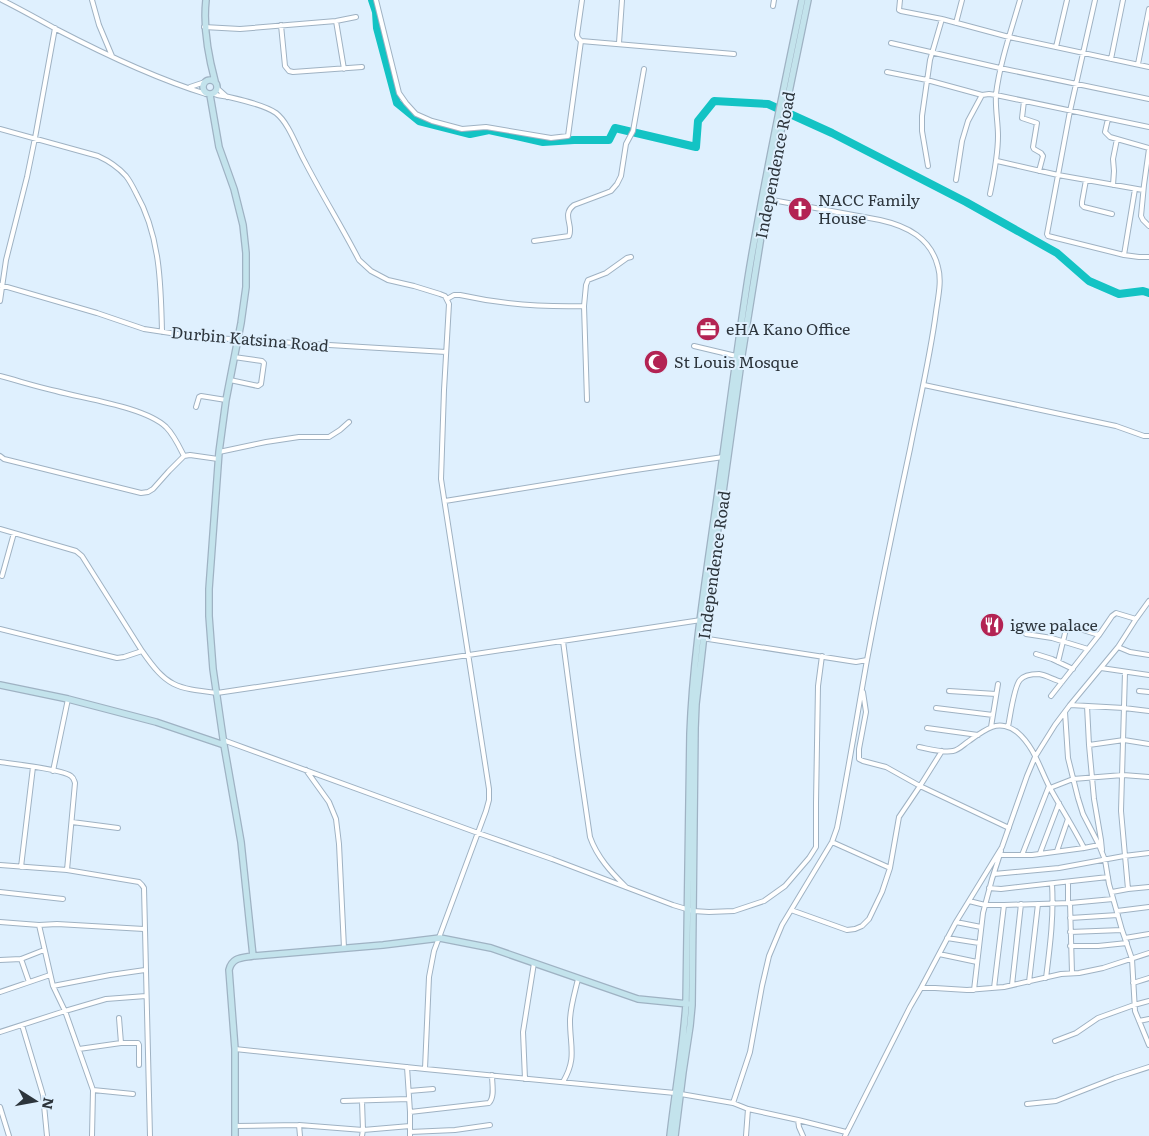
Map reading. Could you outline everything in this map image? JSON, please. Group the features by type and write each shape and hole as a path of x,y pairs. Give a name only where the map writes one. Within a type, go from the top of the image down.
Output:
{"street":[{"path":"2,0 55,28 141,69 210,94 242,100 268,108 281,118 364,266 388,280 445,296 449,304 441,479 489,789 489,800 434,952 429,977 424,1069"},
{"path":"92,0 99,25 112,56"},
{"path":"206,0 204,27 210,67 216,84"},
{"path":"376,0 399,93 416,114 432,121 462,129 486,126 551,138 568,136 581,41 577,35 582,0"},
{"path":"619,43 622,0"},
{"path":"773,6 774,0"},
{"name":"Independence Road","path":"670,1136 690,1026 690,911 696,712 703,620 736,356 748,277 783,107 802,0"},
{"name":"Independence Road","path":"783,107 808,0"},
{"path":"900,0 898,10 901,11 942,19 1084,54 1149,67"},
{"path":"956,23 962,0"},
{"path":"990,194 997,161 996,95 1000,68 1020,0"},
{"path":"1056,47 1067,0"},
{"path":"1095,0 1070,111 1047,229 1048,236 1124,255 1149,257"},
{"path":"1111,59 1123,0"},
{"path":"1138,64 1149,9"},
{"path":"204,27 240,29 336,21 356,17"},
{"path":"928,166 922,131 922,116 930,60 942,19"},
{"path":"336,21 344,69"},
{"path":"281,25 285,66 289,71 362,67"},
{"path":"0,301 6,260 27,177 55,28"},
{"path":"581,41 734,54"},
{"path":"892,43 1149,99"},
{"path":"210,67 203,88 210,94 219,146 234,189 243,224 246,253 246,286 226,400 218,459 209,589 209,616 217,693 241,842 254,956"},
{"path":"534,241 569,236 567,215 570,208 611,191 617,184 621,176 626,144 633,131 644,69"},
{"path":"887,72 927,80 982,95 996,95 1149,127"},
{"path":"188,87 210,80 227,97"},
{"path":"210,94 216,84"},
{"path":"956,180 962,141 968,120 982,95"},
{"path":"1024,101 1022,118 1037,123 1033,147 1042,153 1039,171"},
{"path":"1108,119 1106,132 1110,137 1149,148 1143,190 1142,216 1149,226"},
{"path":"0,129 98,156 110,162 127,177 145,210 156,245 162,287 162,332"},
{"path":"1113,185 1113,159 1117,139"},
{"path":"997,161 1058,175 1143,190"},
{"path":"1086,180 1082,202 1084,207 1112,214"},
{"path":"1144,184 1149,185"},
{"path":"1124,255 1135,189"},
{"path":"733,1103 750,1052 769,956 782,925 832,842 837,828 867,660 924,385 940,280 938,266 931,249 922,239 895,223 765,198"},
{"name":"Independence Road","path":"703,620 765,198"},
{"path":"587,400 584,306 586,284 588,280 606,273 631,257"},
{"name":"Durbin Katsina Road","path":"1,285 144,329 197,338 446,352"},
{"path":"447,299 454,295 460,295 530,305 556,307 584,306"},
{"path":"694,346 736,356"},
{"path":"230,380 258,386 261,384 264,363 262,361 234,357"},
{"path":"0,376 146,415 166,427 174,437 184,456"},
{"path":"924,385 1116,426 1149,436"},
{"path":"196,407 201,396 226,400"},
{"path":"219,452 299,437 329,437 349,422"},
{"path":"0,456 4,459 141,493 148,492 153,488 184,456 190,455 218,459"},
{"path":"445,502 723,457"},
{"path":"0,529 76,551 82,556 142,651 166,680 176,686 217,693 703,620"},
{"path":"2,576 14,533"},
{"path":"974,990 981,927 989,888 1002,847 1036,757 1070,705 1118,647 1148,604"},
{"path":"1051,696 1112,616 1116,613 1136,619"},
{"path":"1058,662 1066,626 1069,625 1099,635"},
{"path":"0,629 117,658 142,651"},
{"path":"1026,634 1052,638 1088,649"},
{"path":"701,638 856,662 867,660"},
{"path":"563,641 590,837 593,847 609,870 628,889"},
{"path":"1118,647 1130,652 1149,655"},
{"path":"1036,654 1073,669"},
{"path":"0,685 68,699 224,742 552,859 690,911 709,912 734,910 764,901 785,886 816,847 818,686 822,656"},
{"path":"1101,668 1149,675"},
{"path":"1125,672 1121,810 1128,889"},
{"path":"1008,727 1017,684 1021,678 1035,674 1062,682"},
{"path":"991,727 998,684"},
{"path":"862,690 866,712 859,759 886,768 1009,828"},
{"path":"949,691 996,694"},
{"path":"1139,691 1149,692"},
{"path":"53,771 68,699"},
{"path":"1070,705 1149,711"},
{"path":"1087,706 1094,799 1102,840 1102,853"},
{"path":"936,708 993,715"},
{"path":"1065,712 1068,758 1073,779 1084,814 1102,853 1113,899 1132,959 1134,1005 1149,1045"},
{"path":"918,746 952,752 991,727 999,725 1015,730 1022,736 1036,757 1050,787 1084,848"},
{"path":"928,728 978,735"},
{"path":"1089,745 1124,740 1149,744"},
{"path":"791,910 847,930 862,926 869,919 882,892 890,868 898,822 942,751"},
{"path":"0,762 53,771 70,775 73,778 75,783 67,870"},
{"path":"21,867 33,767"},
{"path":"306,770 329,802 336,819 344,948"},
{"path":"1022,855 1050,787 1073,779 1123,775 1149,777"},
{"path":"1040,853 1059,803"},
{"path":"1057,851 1068,819"},
{"path":"72,822 118,828"},
{"path":"832,842 890,868"},
{"path":"1000,855 1022,855 1099,845"},
{"path":"235,1049 677,1093 733,1103 748,1109 798,1120 845,1134 947,938 1002,847"},
{"path":"994,874 1059,868 1149,853"},
{"path":"0,865 67,870 142,884 144,888 150,1136"},
{"path":"989,888 1001,890 1108,877"},
{"path":"1068,882 1072,973"},
{"path":"1046,978 1052,934 1052,884"},
{"path":"1112,892 1149,887"},
{"path":"0,892 63,899"},
{"path":"969,901 985,905 1004,905 1053,904 1113,899"},
{"path":"1012,985 1021,904"},
{"path":"1029,982 1038,904"},
{"path":"994,988 1004,905"},
{"path":"1070,918 1117,913 1149,907"},
{"path":"0,922 39,926 56,924 144,929"},
{"path":"956,922 981,927"},
{"path":"39,926 53,986 65,1011 93,1090 92,1136"},
{"path":"1070,932 1122,930"},
{"path":"1070,946 1098,946 1126,941 1149,934"},
{"path":"235,1136 235,1049 229,970 230,963 234,960 254,956 440,938 490,948 638,999 689,1005"},
{"path":"947,938 979,943"},
{"path":"0,960 21,959 44,950"},
{"path":"921,988 974,990 1004,987 1061,974 1103,968 1149,953"},
{"path":"939,954 977,962"},
{"path":"21,959 29,982"},
{"path":"525,1079 523,1032 534,964"},
{"path":"53,986 145,970"},
{"path":"0,992 50,975"},
{"path":"1133,983 1149,978"},
{"path":"563,1082 569,1072 572,1052 570,1020 578,979"},
{"path":"0,1032 106,999 146,996"},
{"path":"1055,1040 1076,1033 1098,1018 1149,1001"},
{"path":"119,1018 121,1043"},
{"path":"1139,1021 1149,1019"},
{"path":"22,1025 43,1094 47,1136"},
{"path":"79,1049 138,1042 139,1065"},
{"path":"407,1067 410,1134 490,1125"},
{"path":"1027,1104 1056,1101 1149,1067"},
{"path":"410,1112 489,1102 493,1098 492,1075"},
{"path":"409,1091 433,1089"},
{"path":"93,1090 133,1094"},
{"name":"Independence Road","path":"675,1136 677,1093"},
{"path":"343,1102 409,1099"},
{"path":"362,1101 362,1136"},
{"path":"0,1107 9,1136"},
{"path":"746,1136 748,1109"},
{"path":"798,1120 803,1136"},
{"path":"235,1126 298,1125 363,1130 410,1126"},
{"path":"298,1125 300,1136"}],"waterway":[{"path":"372,0 376,12 377,28 397,103 419,121 470,134 489,130 543,142 609,140 615,128 696,147 698,121 714,101 768,104 832,133 966,202 1057,253 1089,281 1119,294 1143,291 1149,293"}],"place":[{"name":"NACC Family House","path":"800,209"},
{"name":"eHA Kano Office","path":"708,329"},
{"name":"St Louis Mosque","path":"656,362"},
{"name":"igwe palace","path":"992,625"}]}
